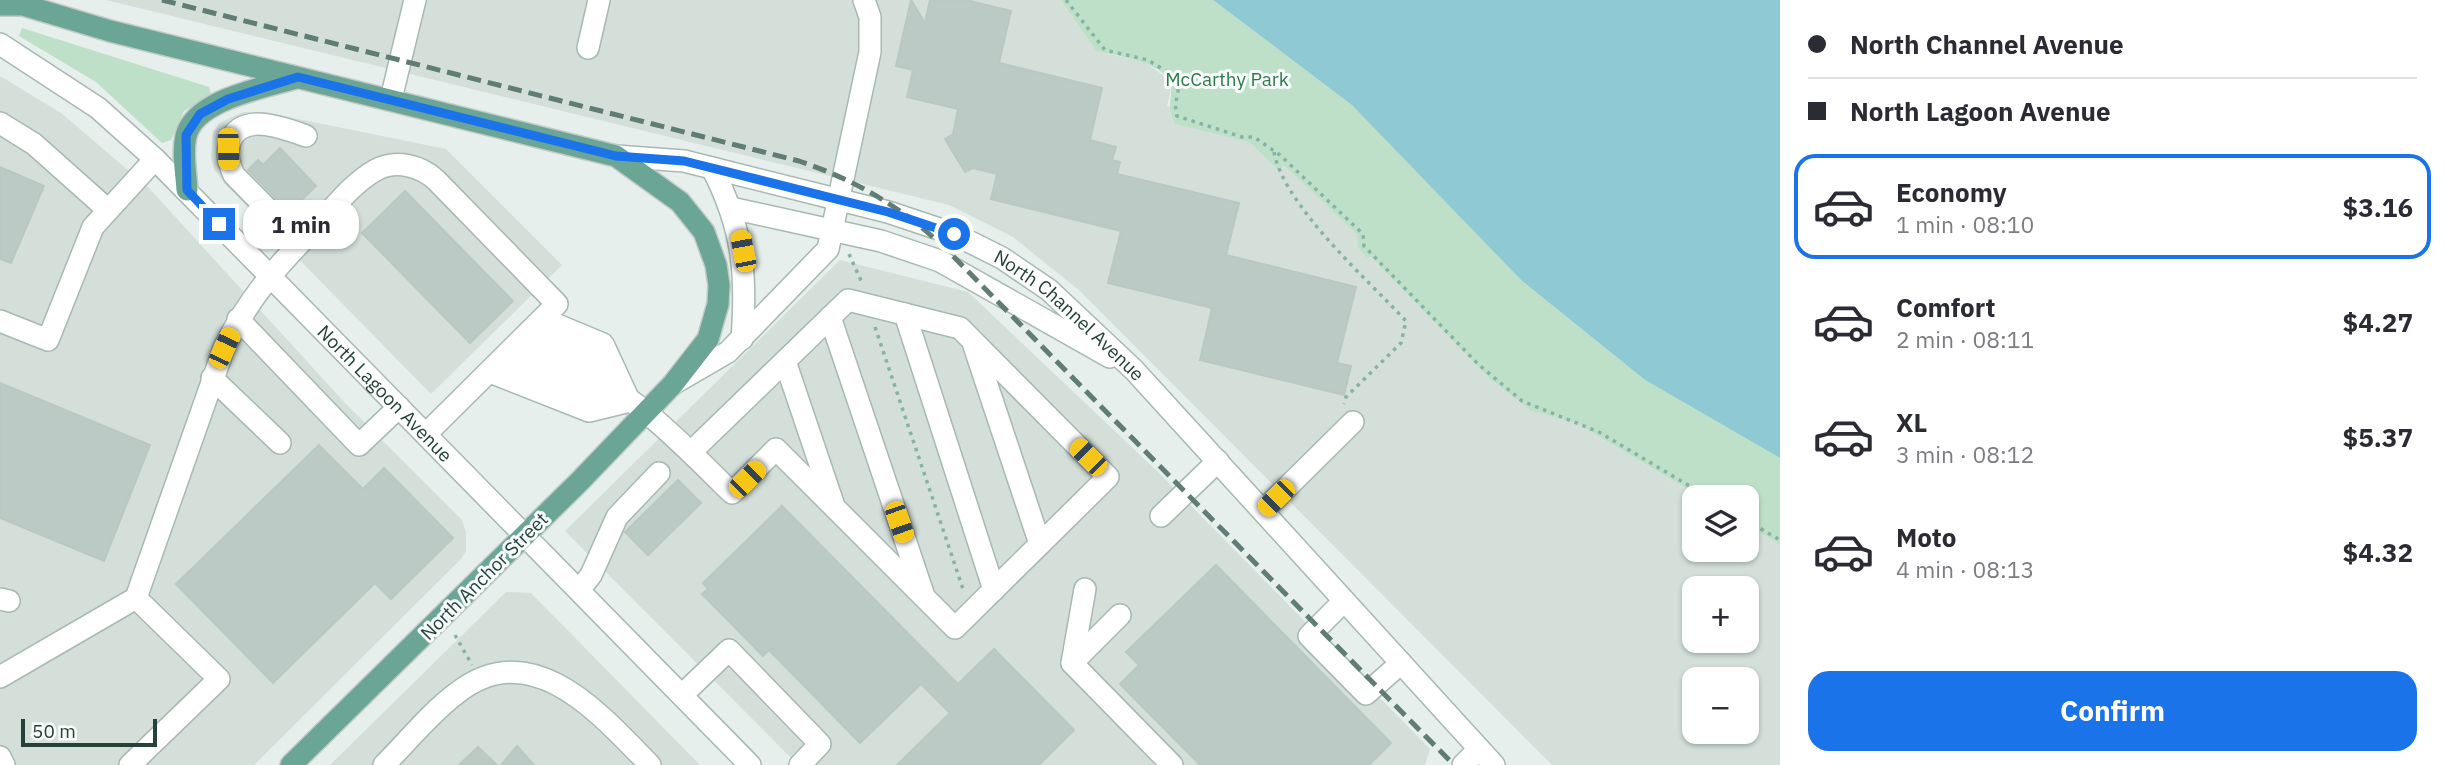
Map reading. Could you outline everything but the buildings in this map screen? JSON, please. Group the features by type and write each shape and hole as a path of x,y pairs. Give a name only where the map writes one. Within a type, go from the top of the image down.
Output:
{"main road":[{"name":"North Channel Avenue","path":"0,5 23,5 110,31 616,156"},
{"path":"187,190 186,135 200,114 228,99 298,77"},
{"name":"North Anchor Street","path":"291,765 525,535 638,407 673,384 699,352 714,322 718,304 716,265 704,232 694,216 680,202 616,156"}],"street":[{"path":"391,99 415,0"},
{"path":"588,48 599,0"},
{"name":"North Anchor Street","path":"673,384 728,352 822,258 833,232 870,52 870,17 864,0"},
{"name":"North Lagoon Avenue","path":"0,44 98,108 155,159 750,765"},
{"path":"0,123 34,144 108,210"},
{"path":"300,242 234,175 228,163 228,149 240,128 250,125 267,125 306,136"},
{"name":"North Channel Avenue","path":"616,156 684,161 932,225 1002,258 1074,311 1133,370 1494,765"},
{"path":"0,321 48,340 93,227 155,159"},
{"path":"0,677 136,598 212,378 238,319 269,274 356,184 378,168 403,164 426,171 557,304 426,435"},
{"path":"712,168 731,208 743,251 742,339"},
{"path":"731,208 902,248 958,270 1133,370"},
{"path":"524,337 588,373 638,407 691,452 732,493 776,449 954,628 1108,477 960,328 848,300 691,452"},
{"path":"905,314 993,590"},
{"path":"830,317 925,598"},
{"path":"238,319 359,445 399,407"},
{"path":"524,337 603,344 638,407"},
{"path":"972,341 1040,544"},
{"path":"785,361 835,508"},
{"path":"490,372 589,411 638,407"},
{"path":"212,378 279,443"},
{"path":"1263,511 1353,422"},
{"path":"1161,516 1218,461"},
{"path":"579,590 591,575 617,517 659,473"},
{"path":"1072,663 1085,589"},
{"path":"130,765 219,678 136,598"},
{"path":"1344,601 1309,636 1366,694 1401,663"},
{"path":"1072,663 1120,615"},
{"path":"682,695 729,650 820,744 800,765"},
{"path":"1072,663 1172,765"},
{"path":"384,765 457,693 480,679 506,673 541,675 572,691 650,765"},
{"path":"1463,765 1479,749"},
{"path":"0,757 4,765"}],"path":[{"path":"1066,0 1105,50 1148,60 1177,78 1179,83 1174,109 1177,116 1242,137 1254,136 1273,150 1363,234 1364,246 1499,383 1539,411 1599,432 1688,485"},
{"path":"1273,150 1282,177 1337,251 1406,321 1401,343"},
{"path":"846,250 866,292"},
{"path":"871,315 971,613"},
{"path":"1759,528 1780,540"},
{"path":"455,635 480,679"}],"shaded area":[{"path":"106,0 1061,0 1096,51 1144,62 1167,78 1171,89 1167,106 1249,142 1279,171 1284,164 1357,232 1358,248 1366,257 1371,257 1489,378 1531,411 1576,423 1682,487 1682,562 1759,562 1759,532 1780,545 1780,765 1552,765 1080,291 1013,237 949,205"},
{"path":"0,76 61,113 149,188 345,403 462,520 466,532 466,551 461,559 254,765 0,765"},
{"path":"243,112 264,112 446,149 562,265 431,394 225,184 214,169 211,157 213,132 219,123"},
{"path":"840,260 968,292 1157,471 1430,749 1425,765 798,765 565,531"},
{"path":"506,592 531,593 700,765 330,765"}],"green space":[{"name":"McCarthy Park","path":"1061,0 1213,0 1352,104 1522,281 1645,380 1780,458 1780,545 1759,532 1759,485 1682,486 1576,423 1531,411 1489,378 1371,257 1366,257 1358,248 1357,234 1284,165 1279,171 1249,142 1175,124 1170,108 1171,87 1161,72 1140,62 1096,51"},
{"path":"22,28 209,87 211,94 184,111 171,140 162,143 96,82 19,36"}],"water":[{"path":"1213,0 1780,0 1780,458 1645,380 1522,281 1352,105"}],"railway":[{"path":"162,0 799,161 861,187 880,198 915,222 949,252 1454,765"}],"route":[{"path":"219,224 187,190 185,147 191,123 212,106 228,99 298,77 616,156 684,161 914,219 954,234"}]}
